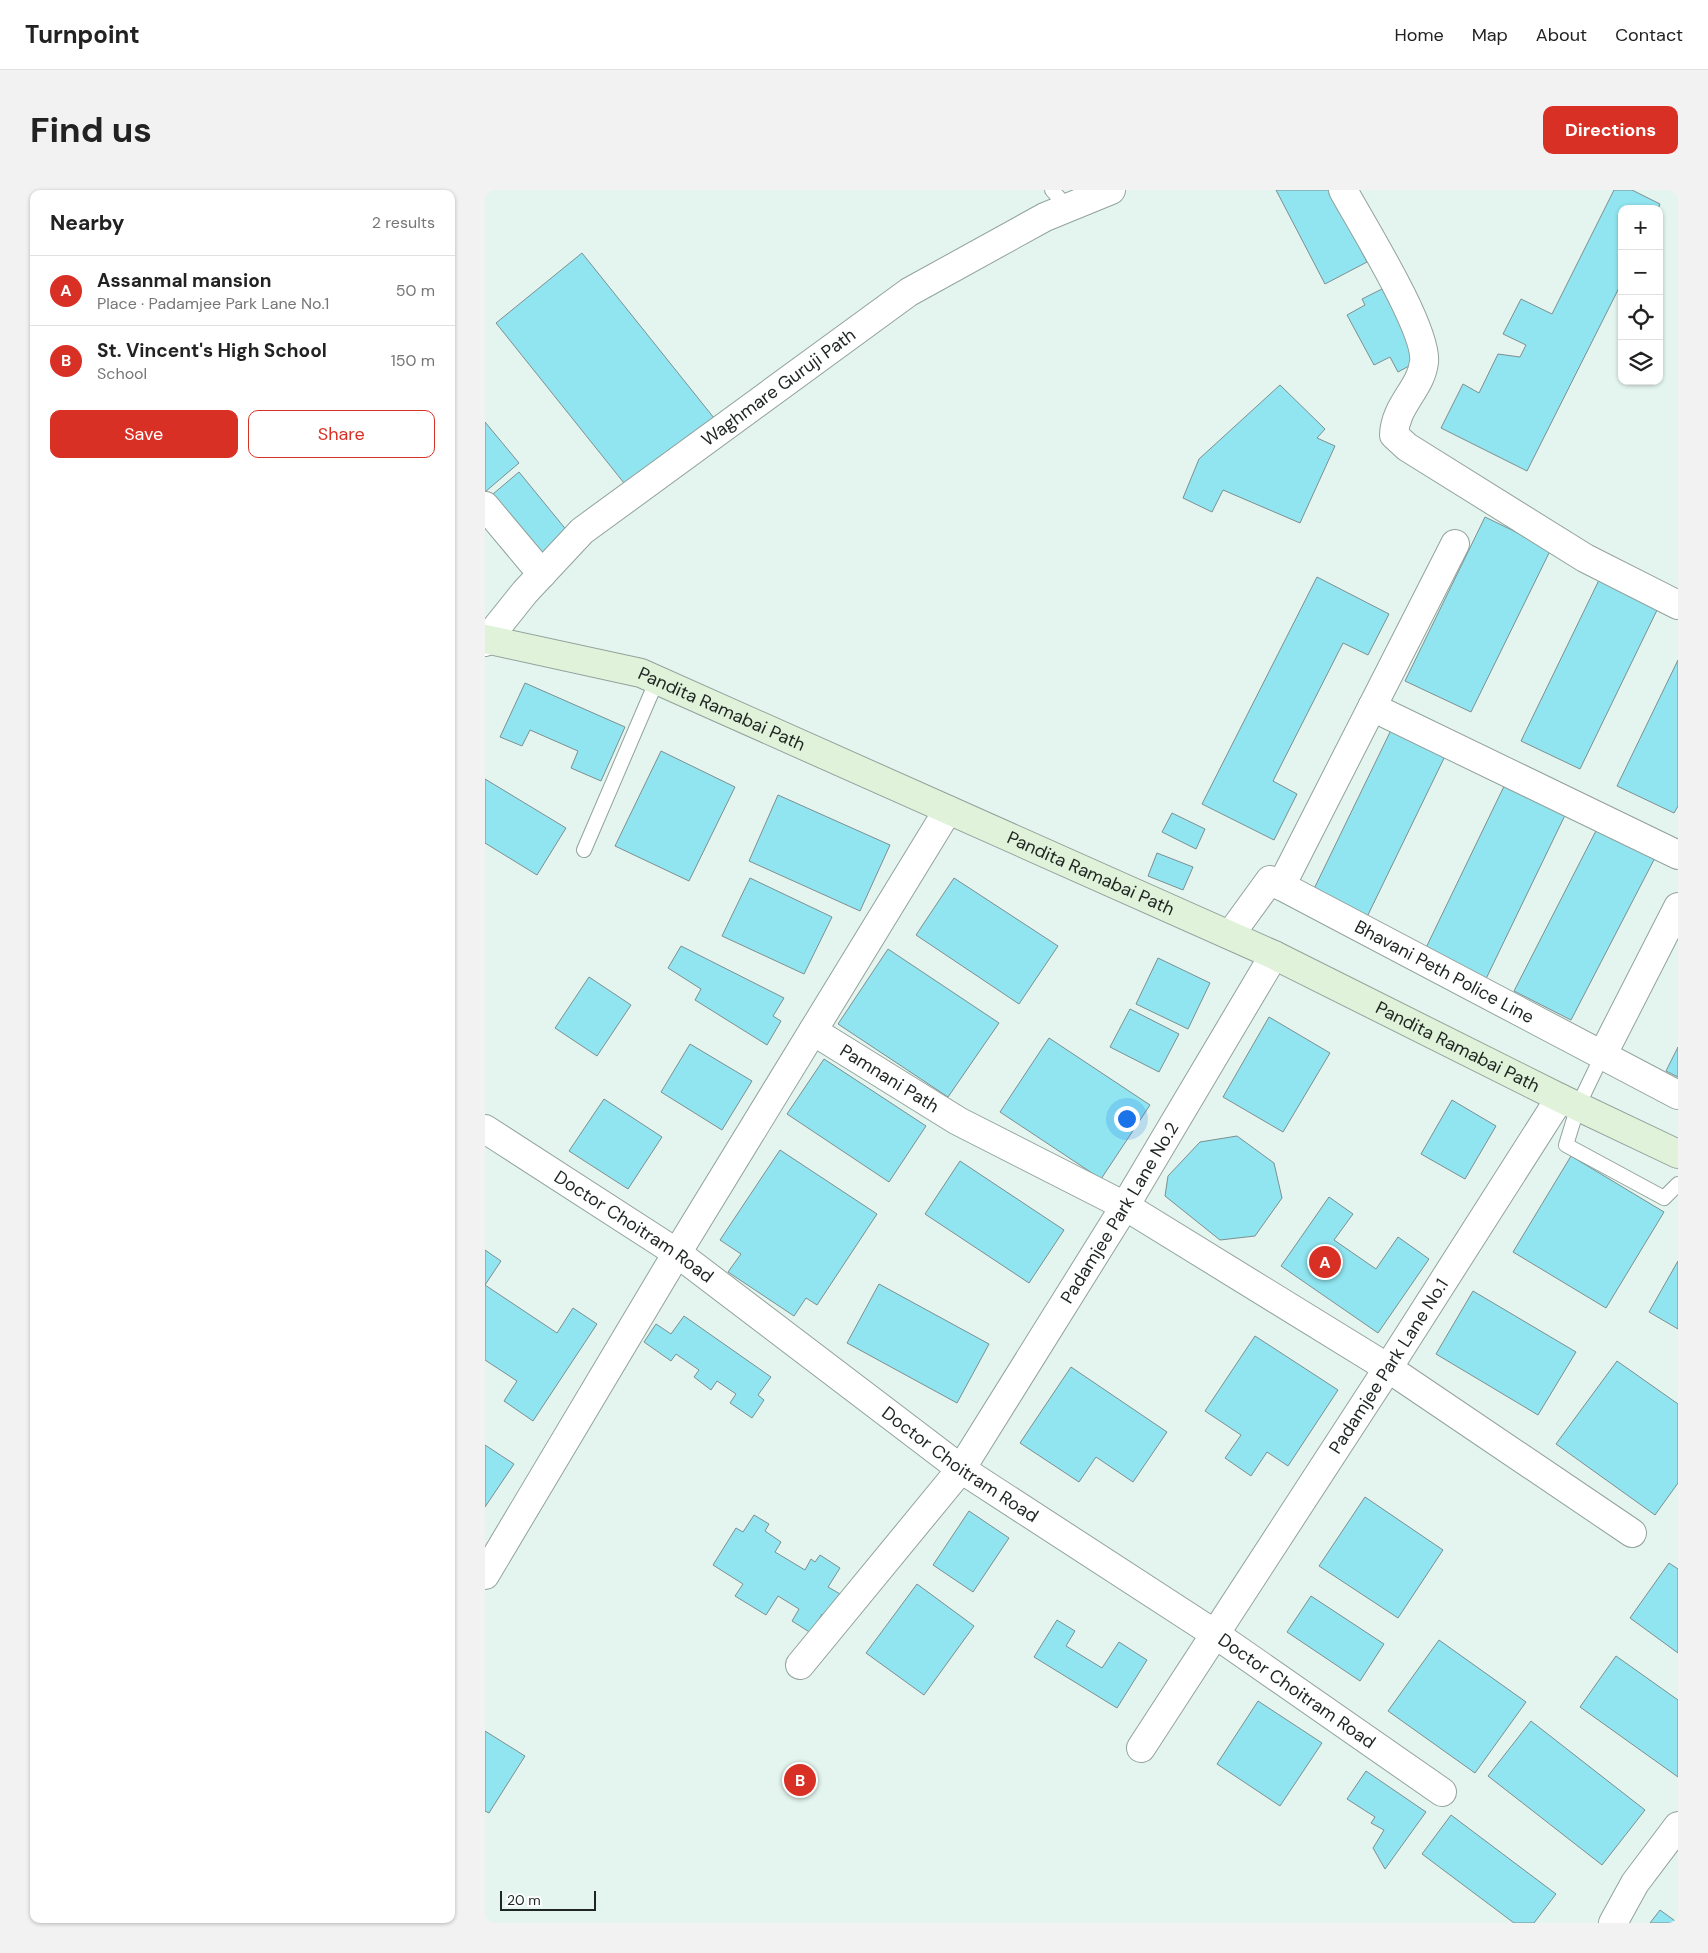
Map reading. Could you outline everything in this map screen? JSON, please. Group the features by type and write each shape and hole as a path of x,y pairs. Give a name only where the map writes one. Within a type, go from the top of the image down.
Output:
{"street":[{"name":"Waghmare Guruji Path","path":"485,640 582,531 909,292 1045,217 1060,199 1111,190"},
{"path":"1343,190 1415,321 1424,348 1424,362 1420,376 1395,421 1394,435 1407,447 1585,558 1678,605"},
{"path":"485,506 542,574"},
{"path":"1229,935 1270,880 1281,886 1455,544"},
{"name":"Pandita Ramabai Path","path":"485,640 641,673 1274,955 1569,1102 1678,1154"},
{"path":"1372,707 1678,855"},
{"path":"488,1564 948,810"},
{"name":"Bhavani Peth Police Line","path":"1281,886 1678,1096"},
{"path":"1602,1056 1678,907"},
{"name":"Padamjee Park Lane No.2","path":"800,1664 961,1469 1125,1206 1274,955"},
{"name":"Pamnani Path","path":"813,1031 966,1125 1125,1206 1388,1368 1632,1533"},
{"name":"Padamjee Park Lane No.1","path":"1141,1748 1388,1368 1569,1102"},
{"name":"Doctor Choitram Road","path":"485,1129 677,1253 961,1469 1215,1634 1442,1792"},
{"path":"1614,1920 1635,1883 1678,1826"}],"lane":[{"path":"583,850 657,680"},
{"path":"1602,1056 1569,1102 1566,1145 1665,1198 1678,1184"}],"building":[{"path":"1276,190 1330,190 1367,262 1325,284"},
{"path":"1614,190 1632,190 1660,204 1618,205 1618,290 1527,471 1441,428 1463,384 1479,393 1498,354 1520,357 1526,345 1503,334 1521,299 1552,314"},
{"path":"582,253 714,418 628,488 496,323"},
{"path":"1382,289 1420,360 1398,372 1390,357 1374,365 1347,315 1365,305 1362,299"},
{"path":"1280,385 1325,429 1317,438 1335,446 1300,523 1223,490 1212,512 1183,498 1199,459"},
{"path":"485,422 519,463 485,492"},
{"path":"519,472 568,532 542,554 493,494"},
{"path":"1485,517 1551,549 1471,712 1405,681"},
{"path":"1317,577 1389,614 1368,655 1343,643 1273,781 1297,794 1274,840 1202,804"},
{"path":"1600,578 1659,606 1580,769 1521,741"},
{"path":"1678,660 1678,806 1674,813 1617,786"},
{"path":"525,683 625,727 601,781 571,768 578,751 530,730 522,746 500,737"},
{"path":"1394,724 1448,750 1365,921 1311,895"},
{"path":"661,751 735,787 689,881 615,846"},
{"path":"1508,778 1569,807 1483,985 1422,956"},
{"path":"485,779 566,828 537,875 485,843"},
{"path":"778,795 890,845 860,911 749,861"},
{"path":"1172,813 1205,829 1196,849 1162,832"},
{"path":"1600,823 1658,852 1571,1020 1514,991"},
{"path":"1157,853 1193,867 1183,890 1148,876"},
{"path":"750,878 832,917 804,974 722,936"},
{"path":"954,878 1058,946 1019,1004 916,935"},
{"path":"681,946 784,998 773,1016 781,1021 767,1045 695,1000 701,989 668,968"},
{"path":"888,949 999,1023 948,1097 838,1024"},
{"path":"1158,958 1210,983 1188,1029 1136,1004"},
{"path":"589,977 631,1005 597,1056 555,1028"},
{"path":"1130,1009 1179,1034 1159,1072 1110,1047"},
{"path":"1269,1017 1330,1053 1283,1132 1223,1097"},
{"path":"1049,1038 1150,1105 1101,1179 1000,1112"},
{"path":"690,1044 752,1081 722,1130 661,1092"},
{"path":"1678,1047 1678,1077 1666,1071"},
{"path":"824,1059 926,1126 889,1182 787,1114"},
{"path":"604,1099 662,1137 628,1189 569,1151"},
{"path":"1452,1100 1496,1126 1465,1179 1421,1154"},
{"path":"1237,1136 1274,1163 1282,1198 1255,1236 1220,1240 1165,1196 1168,1176 1200,1142"},
{"path":"780,1150 877,1214 817,1305 806,1298 794,1316 728,1272 741,1254 720,1240"},
{"path":"1571,1156 1664,1212 1606,1308 1513,1252"},
{"path":"960,1161 1064,1230 1029,1283 925,1214"},
{"path":"1329,1197 1353,1214 1334,1240 1376,1269 1398,1237 1429,1259 1378,1333 1281,1266"},
{"path":"485,1250 501,1261 485,1285"},
{"path":"1678,1261 1678,1329 1649,1312"},
{"path":"879,1284 989,1344 957,1403 847,1343"},
{"path":"485,1285 557,1333 573,1308 597,1324 533,1421 504,1401 517,1381 485,1360"},
{"path":"1473,1291 1576,1352 1538,1415 1436,1354"},
{"path":"684,1316 771,1377 758,1395 764,1400 752,1418 730,1403 736,1394 717,1381 711,1390 694,1377 699,1370 676,1354 671,1361 644,1342 656,1324 671,1334"},
{"path":"1255,1336 1338,1390 1288,1466 1267,1452 1251,1476 1225,1458 1241,1435 1205,1411"},
{"path":"1617,1361 1678,1404 1678,1483 1655,1515 1556,1444"},
{"path":"1071,1367 1167,1432 1133,1482 1096,1457 1079,1482 1020,1443"},
{"path":"485,1445 514,1464 485,1507"},
{"path":"1365,1497 1443,1550 1398,1618 1319,1566"},
{"path":"969,1511 1009,1538 973,1592 933,1565"},
{"path":"754,1515 769,1524 765,1531 781,1542 775,1552 805,1570 811,1559 815,1562 820,1555 840,1568 828,1587 842,1595 828,1618 822,1614 811,1633 792,1621 799,1609 778,1596 766,1615 735,1596 743,1584 713,1565 736,1528 743,1532"},
{"path":"1669,1563 1678,1569 1678,1653 1630,1618"},
{"path":"917,1584 974,1626 924,1695 866,1653"},
{"path":"1311,1596 1384,1644 1360,1681 1287,1632"},
{"path":"1057,1620 1075,1631 1066,1646 1102,1668 1119,1642 1147,1660 1117,1708 1034,1657"},
{"path":"1439,1640 1526,1702 1475,1773 1388,1711"},
{"path":"1616,1656 1678,1700 1678,1777 1580,1707"},
{"path":"1258,1701 1322,1743 1280,1806 1217,1764"},
{"path":"1531,1721 1645,1810 1602,1865 1488,1776"},
{"path":"485,1731 525,1756 489,1813 485,1811"},
{"path":"1366,1771 1426,1812 1385,1869 1373,1848 1384,1830 1371,1823 1375,1817 1347,1799"},
{"path":"1451,1815 1556,1894 1534,1923 1514,1923 1422,1854"},
{"path":"1660,1910 1678,1923 1650,1923"}],"place":[{"name":"Assanmal mansion","path":"1325,1262"},
{"name":"St. Vincent's High School","path":"800,1780"}]}
